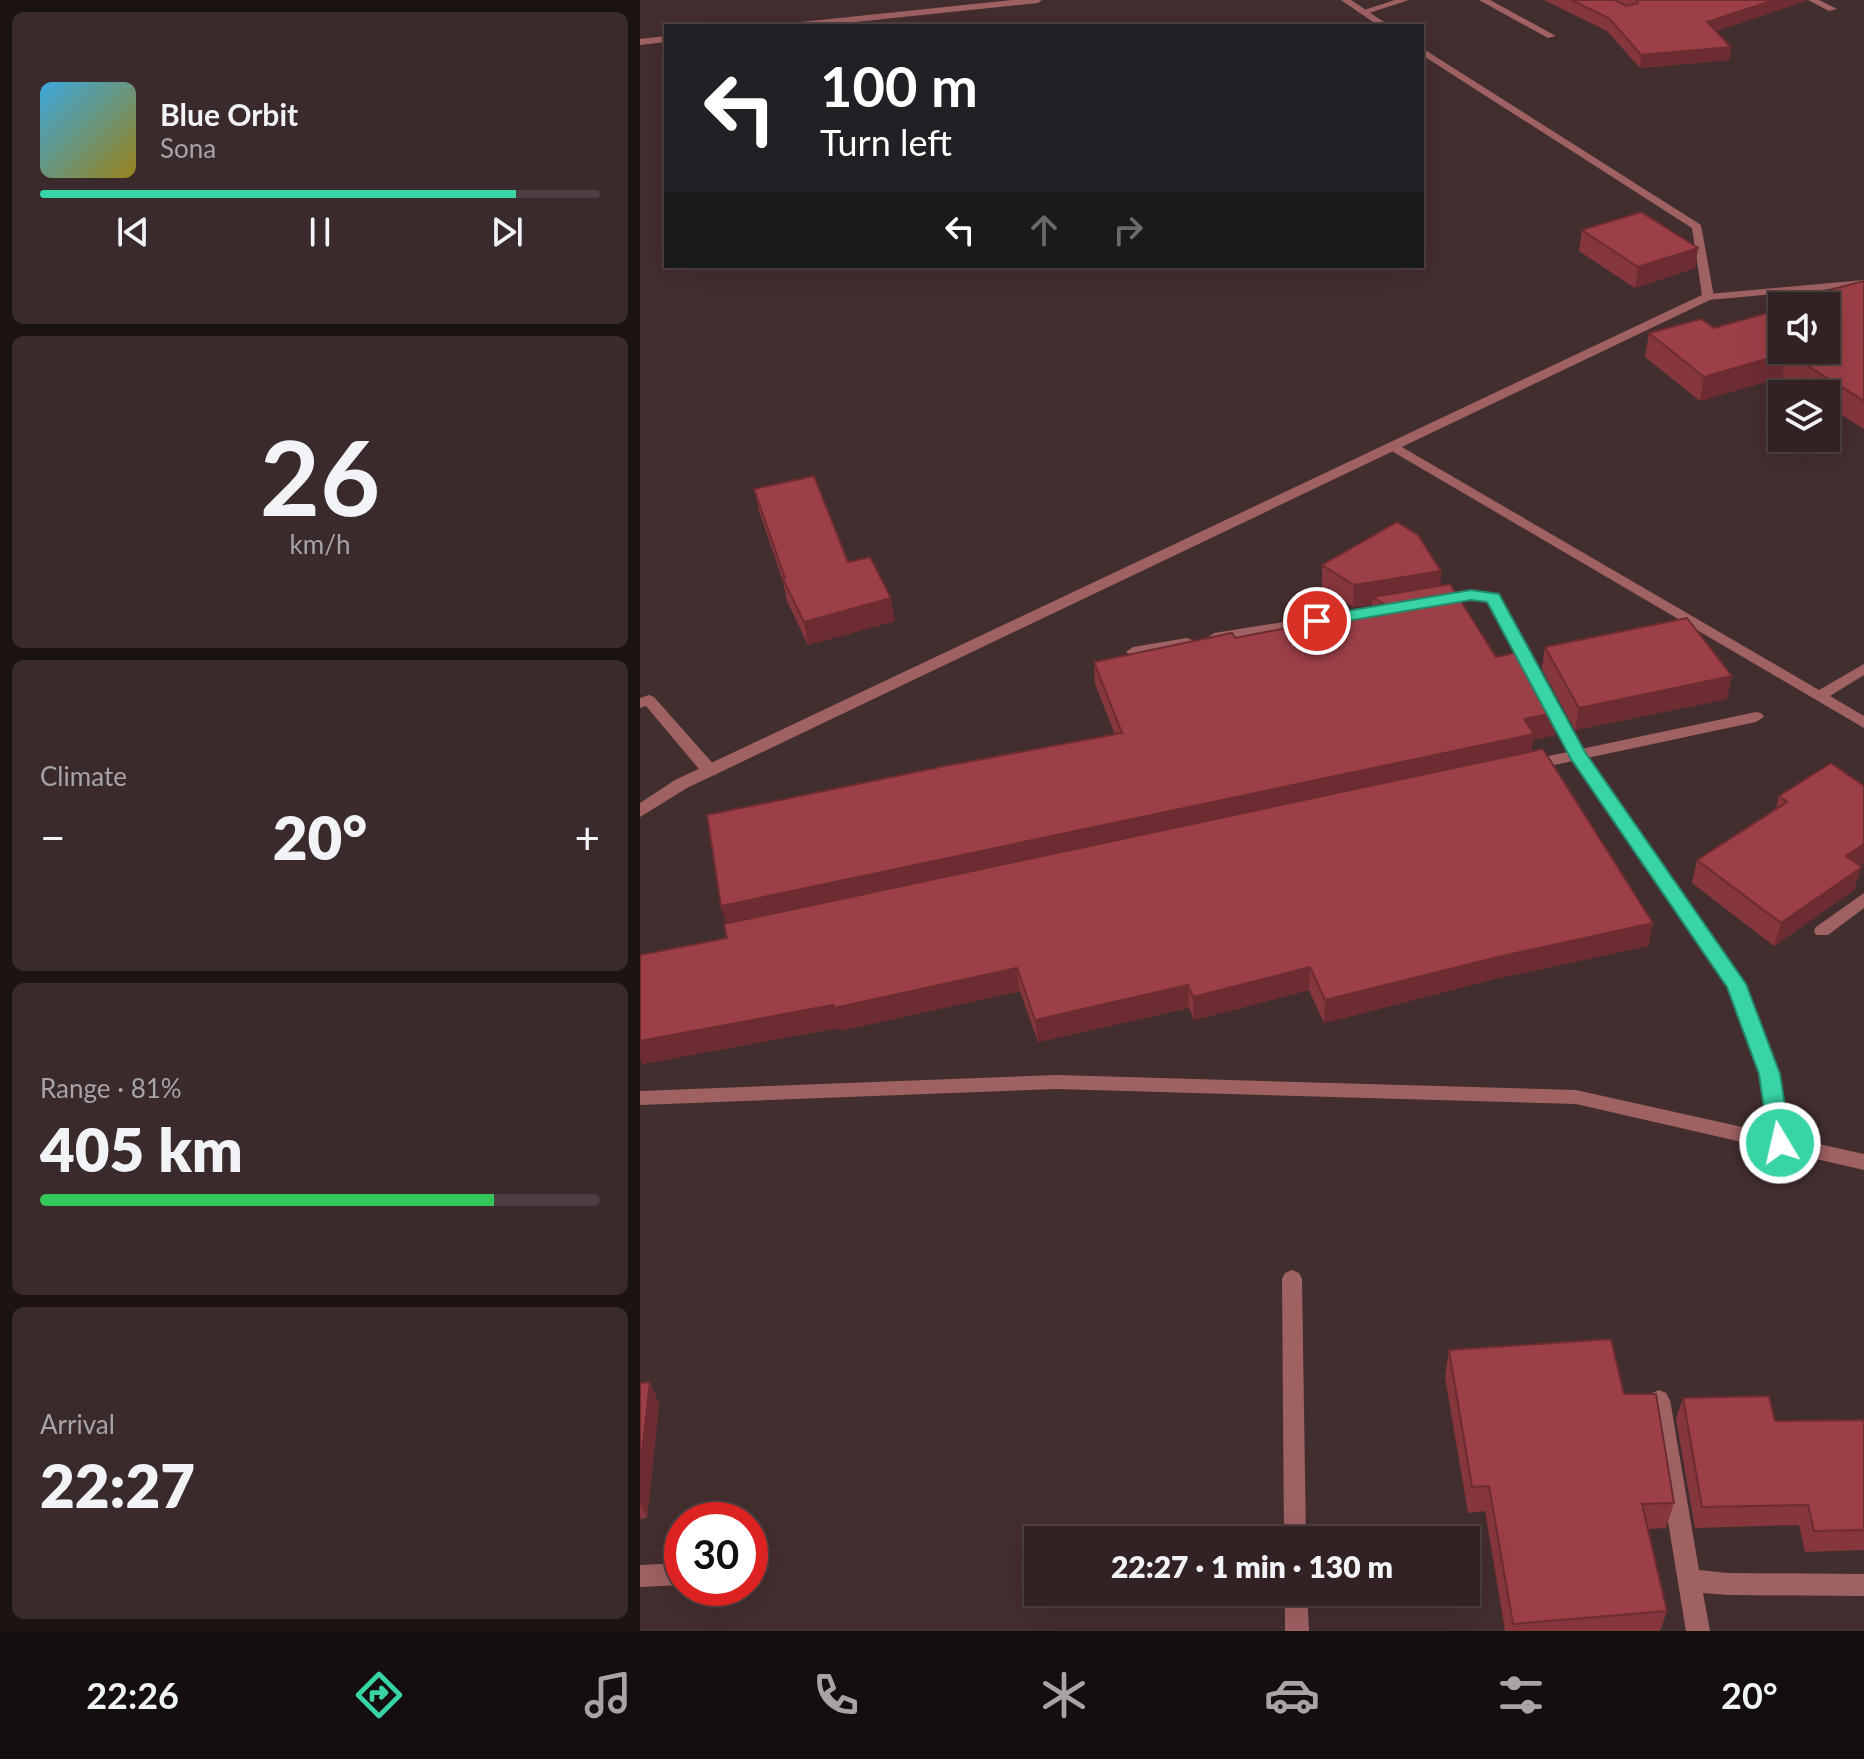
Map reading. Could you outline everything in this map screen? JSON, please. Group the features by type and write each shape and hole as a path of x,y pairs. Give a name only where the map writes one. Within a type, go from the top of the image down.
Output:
{"street":[{"path":"810,24 1038,0"},
{"path":"1345,0 1382,24"},
{"path":"1363,12 1405,0"},
{"path":"1483,0 1551,36"},
{"path":"1812,0 1832,9"},
{"path":"640,42 664,39"},
{"path":"1424,52 1697,227 1708,297"},
{"path":"640,811 681,784 1708,297 1864,283"},
{"path":"1395,447 1864,723"},
{"path":"1425,603 1471,595 1493,598 1577,755 1736,984 1769,1074 1780,1143"},
{"path":"1133,652 1363,613"},
{"path":"1819,696 1864,669"},
{"path":"640,703 649,700 710,771"},
{"path":"1515,768 1756,717"},
{"path":"1822,931 1864,899"},
{"path":"640,1098 1057,1082 1576,1097 1864,1162"},
{"path":"1292,1279 1295,1526"},
{"path":"1659,1400 1698,1631"},
{"path":"640,1576 664,1575"},
{"path":"1689,1580 1728,1584 1864,1585"},
{"path":"1296,1606 1297,1631"}],"building":[{"path":"1571,0 1615,0 1626,6 1638,3 1637,0 1774,0 1707,22 1731,47 1641,55 1609,18"},
{"path":"1641,212 1698,248 1638,267 1582,230"},
{"path":"1864,281 1864,401 1840,386 1840,380 1830,380 1805,364 1840,364 1840,292 1833,289"},
{"path":"1768,313 1768,358 1704,377 1649,333 1701,319 1714,328"},
{"path":"814,476 848,562 870,557 891,598 804,622 783,579 754,489"},
{"path":"1397,522 1418,535 1441,571 1354,585 1322,565"},
{"path":"1450,584 1496,657 1525,651 1559,712 1524,719 1534,734 721,906 707,815 1122,733 1094,662 1232,633 1235,638 1322,621 1320,617 1384,604 1373,597"},
{"path":"1687,618 1732,676 1579,708 1545,647"},
{"path":"1543,749 1653,923 1325,1000 1310,967 1193,997 1188,985 1035,1020 1017,968 834,1008 833,1005 640,1041 640,955 727,938 724,924"},
{"path":"1831,763 1864,786 1864,844 1846,856 1862,867 1781,923 1697,860 1787,802 1779,796"},
{"path":"1611,1339 1624,1394 1656,1394 1674,1503 1642,1504 1667,1611 1513,1624 1489,1486 1472,1487 1449,1350"},
{"path":"650,1382 640,1471 640,1383"},
{"path":"1769,1396 1775,1421 1864,1420 1864,1530 1814,1531 1808,1505 1702,1507 1683,1398"}],"route":[{"path":"1317,621 1471,595 1493,598 1577,755 1736,984 1769,1074 1780,1143"}]}
